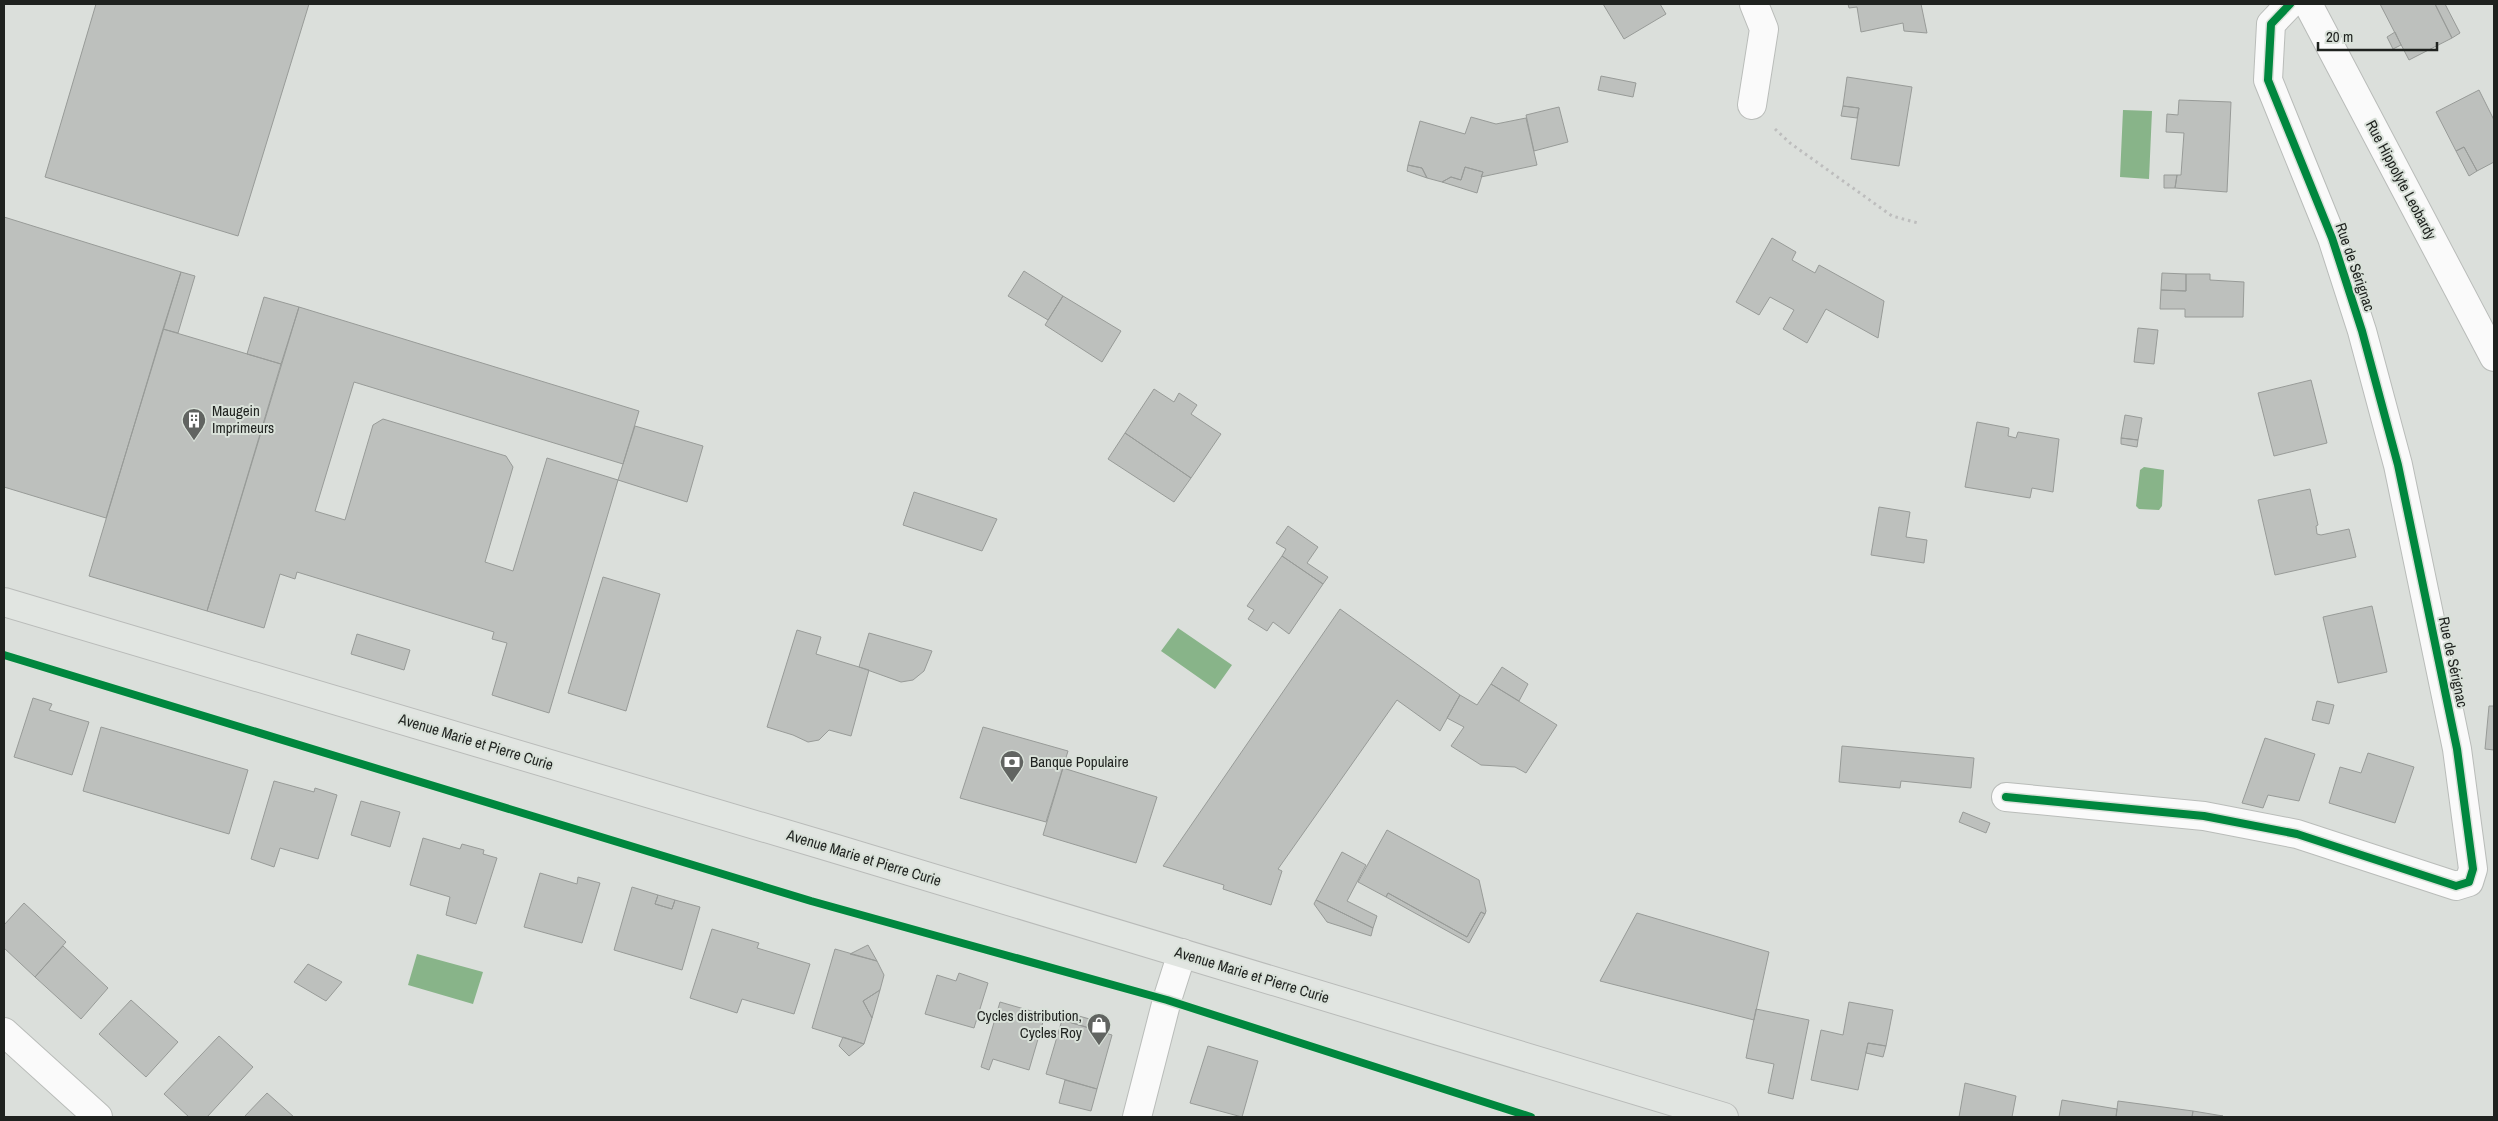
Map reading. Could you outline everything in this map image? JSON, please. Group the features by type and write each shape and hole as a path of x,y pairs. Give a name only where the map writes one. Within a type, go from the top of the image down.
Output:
{"main road":[{"name":"Avenue Marie et Pierre Curie","path":"4,602 1724,1117"}],"street":[{"path":"1752,105 1764,29 1754,4"},
{"name":"Rue de Sérignac","path":"2006,798 2204,816 2297,834 2456,886 2469,882 2473,869 2457,749 2398,465 2362,331 2332,238 2268,80 2270,24 2290,4"},
{"name":"Rue Hippolyte Leobardy","path":"2308,4 2494,357"},
{"path":"1137,1117 1167,1000 1182,954"},
{"path":"4,1032 98,1117"}],"path":[{"path":"1752,105 1790,143 1892,216 1918,223"}],"shaded area":[{"path":"2123,110 2152,111 2149,179 2120,177"},
{"path":"2144,467 2164,470 2162,506 2159,510 2139,509 2136,506 2140,470"},
{"path":"1178,628 1232,665 1215,689 1161,651"},
{"path":"417,954 483,972 473,1004 408,985"}],"building":[{"path":"96,4 309,4 238,236 45,177"},
{"path":"1603,4 1660,4 1666,14 1624,39"},
{"path":"1848,4 1921,4 1927,33 1904,31 1903,23 1861,32 1857,7 1849,8"},
{"path":"2380,4 2435,4 2452,38 2409,60"},
{"path":"2435,4 2445,4 2460,33 2452,38"},
{"path":"2395,32 2401,45 2393,49 2387,37"},
{"path":"1601,76 1636,83 1633,97 1598,90"},
{"path":"1847,77 1912,87 1899,166 1851,159 1859,108 1843,106"},
{"path":"2479,90 2494,120 2494,162 2477,171 2464,147 2456,151 2436,112"},
{"path":"2179,100 2231,102 2227,192 2175,188 2177,175 2181,175 2184,133 2166,132 2167,114 2178,115"},
{"path":"1843,106 1859,108 1857,118 1841,116"},
{"path":"1559,107 1568,142 1534,151 1526,115"},
{"path":"1471,117 1496,124 1526,118 1537,165 1481,177 1483,172 1465,167 1461,180 1451,177 1442,182 1427,178 1422,168 1408,165 1420,121 1465,134"},
{"path":"2464,147 2477,171 2469,176 2456,151"},
{"path":"1408,165 1422,168 1427,178 1407,171"},
{"path":"1465,167 1483,172 1477,193 1442,182 1451,177 1461,180"},
{"path":"2164,175 2177,175 2175,188 2164,188"},
{"path":"4,217 181,272 106,518 4,487"},
{"path":"1772,238 1796,252 1792,260 1815,273 1819,265 1884,301 1878,338 1826,309 1807,343 1783,329 1794,310 1770,297 1759,315 1736,302"},
{"path":"1024,271 1063,296 1048,320 1008,296"},
{"path":"181,272 195,276 178,333 163,329"},
{"path":"2162,273 2186,274 2186,291 2161,290"},
{"path":"2186,274 2210,274 2210,280 2244,282 2243,317 2185,317 2185,309 2160,309 2161,290 2186,291"},
{"path":"1063,296 1121,331 1102,362 1045,325"},
{"path":"264,297 299,307 281,364 247,354"},
{"path":"299,307 639,411 623,464 354,382 315,511 345,520 373,425 383,419 506,456 513,467 485,562 513,571 547,458 618,480 549,713 492,695 507,643 492,639 494,632 297,572 295,579 280,574 264,628 207,611"},
{"path":"2138,328 2158,330 2154,364 2134,362"},
{"name":"Maugein Imprimeurs","path":"163,329 281,364 207,611 89,576"},
{"path":"2311,380 2327,443 2274,456 2258,393"},
{"path":"1154,389 1174,402 1179,393 1197,405 1191,414 1221,434 1191,478 1125,433"},
{"path":"2125,415 2142,418 2138,440 2121,438"},
{"path":"1977,422 2009,428 2008,436 2016,438 2018,432 2059,439 2053,492 2032,488 2030,498 1965,487"},
{"path":"635,426 703,446 687,502 618,480"},
{"path":"1125,433 1191,478 1174,502 1108,459"},
{"path":"2121,438 2138,440 2137,447 2121,444"},
{"path":"2310,489 2318,525 2316,526 2317,534 2321,535 2349,529 2356,557 2275,575 2258,500"},
{"path":"914,492 997,519 982,551 903,525"},
{"path":"1879,507 1910,512 1906,537 1927,540 1924,563 1871,555"},
{"path":"1288,526 1318,547 1307,563 1328,577 1323,584 1282,556 1286,549 1276,543"},
{"path":"1282,556 1323,584 1289,634 1273,622 1267,631 1248,619 1254,610 1247,606"},
{"path":"603,577 660,594 626,711 568,693"},
{"path":"2372,606 2387,672 2338,683 2323,617"},
{"path":"1340,609 1460,695 1440,731 1397,700 1278,869 1282,871 1271,905 1223,889 1224,885 1163,866"},
{"path":"797,630 821,637 816,654 869,670 851,736 829,730 819,740 808,742 767,727"},
{"path":"869,633 932,651 924,671 913,680 901,682 859,667"},
{"path":"357,634 410,650 404,670 351,654"},
{"path":"1502,667 1528,684 1519,701 1491,684"},
{"path":"1491,684 1557,725 1526,773 1515,767 1481,765 1451,746 1464,727 1447,718 1460,695 1477,705"},
{"path":"33,698 52,704 49,710 89,722 72,775 14,757"},
{"path":"2317,701 2334,705 2329,724 2312,720"},
{"path":"2489,706 2494,706 2494,750 2485,749"},
{"path":"101,727 248,770 229,834 83,791"},
{"name":"Banque Populaire","path":"983,727 1068,751 1046,822 960,798"},
{"path":"2265,738 2315,754 2299,801 2268,795 2263,808 2242,803"},
{"path":"1842,746 1974,758 1971,788 1901,781 1900,788 1839,782"},
{"path":"2368,753 2414,767 2395,823 2329,803 2340,767 2361,773"},
{"path":"1063,768 1157,797 1136,863 1043,835"},
{"path":"274,781 314,792 315,788 337,795 318,859 280,848 274,867 251,859"},
{"path":"361,801 400,812 390,847 351,835"},
{"path":"1963,812 1990,823 1986,833 1959,822"},
{"path":"1387,830 1479,880 1486,911 1485,914 1481,912 1467,937 1388,893 1386,897 1358,882"},
{"path":"423,838 460,849 462,844 484,850 483,854 497,858 476,924 446,915 450,897 410,885"},
{"path":"1342,852 1366,865 1347,901 1377,916 1373,928 1316,900"},
{"path":"540,873 577,884 578,877 600,883 582,943 524,927"},
{"path":"632,887 658,895 655,904 672,909 675,900 700,907 682,970 614,950"},
{"path":"1388,893 1467,937 1481,912 1485,914 1469,943 1386,897"},
{"path":"658,895 675,900 672,909 655,904"},
{"path":"1316,900 1373,928 1371,936 1327,922 1314,904"},
{"path":"24,903 66,942 35,977 4,948 4,925"},
{"path":"1637,913 1769,952 1754,1020 1600,981"},
{"path":"712,929 759,943 757,948 810,964 794,1014 742,999 737,1013 690,998"},
{"path":"868,945 877,961 850,954"},
{"path":"63,946 108,988 81,1019 35,977"},
{"path":"835,949 877,961 884,975 880,990 863,1001 872,1018 864,1044 812,1028"},
{"path":"308,964 342,982 326,1001 294,982"},
{"path":"959,973 988,983 974,1028 925,1014 937,975 956,981"},
{"path":"880,990 872,1018 863,1001"},
{"path":"131,1000 178,1042 146,1077 99,1034"},
{"path":"1000,1002 1045,1015 1029,1070 993,1059 989,1070 981,1067"},
{"path":"1849,1002 1893,1010 1886,1046 1868,1043 1858,1090 1811,1080 1821,1030 1843,1035"},
{"path":"1756,1009 1809,1020 1793,1099 1768,1093 1774,1064 1746,1058"},
{"path":"1065,1012 1093,1020 1090,1028 1062,1020"},
{"path":"1062,1020 1112,1035 1097,1089 1046,1074"},
{"path":"219,1036 253,1067 207,1117 189,1117 164,1094"},
{"path":"843,1037 864,1044 849,1056 839,1046"},
{"path":"1868,1043 1886,1046 1883,1057 1866,1053"},
{"path":"1208,1046 1258,1061 1242,1117 1190,1103"},
{"path":"1065,1080 1097,1089 1091,1111 1059,1103"},
{"path":"1965,1083 2016,1096 2012,1117 1959,1117"},
{"path":"267,1093 294,1117 244,1117"},
{"path":"2062,1100 2117,1109 2116,1117 2059,1117"},
{"path":"2118,1101 2193,1111 2192,1117 2116,1117"},
{"path":"2193,1111 2223,1116 2192,1117"}],"cycle path":[{"path":"2006,797 2204,816 2297,834 2456,886 2469,882 2473,869 2457,749 2398,465 2362,331 2332,238 2268,80 2271,24 2290,4"},
{"path":"4,655 811,901 1167,1000 1531,1117"}],"place":[{"name":"Maugein Imprimeurs","path":"194,441"},
{"name":"Banque Populaire","path":"1012,783"},
{"name":"Cycles distribution, Cycles Roy","path":"1099,1046"}]}
